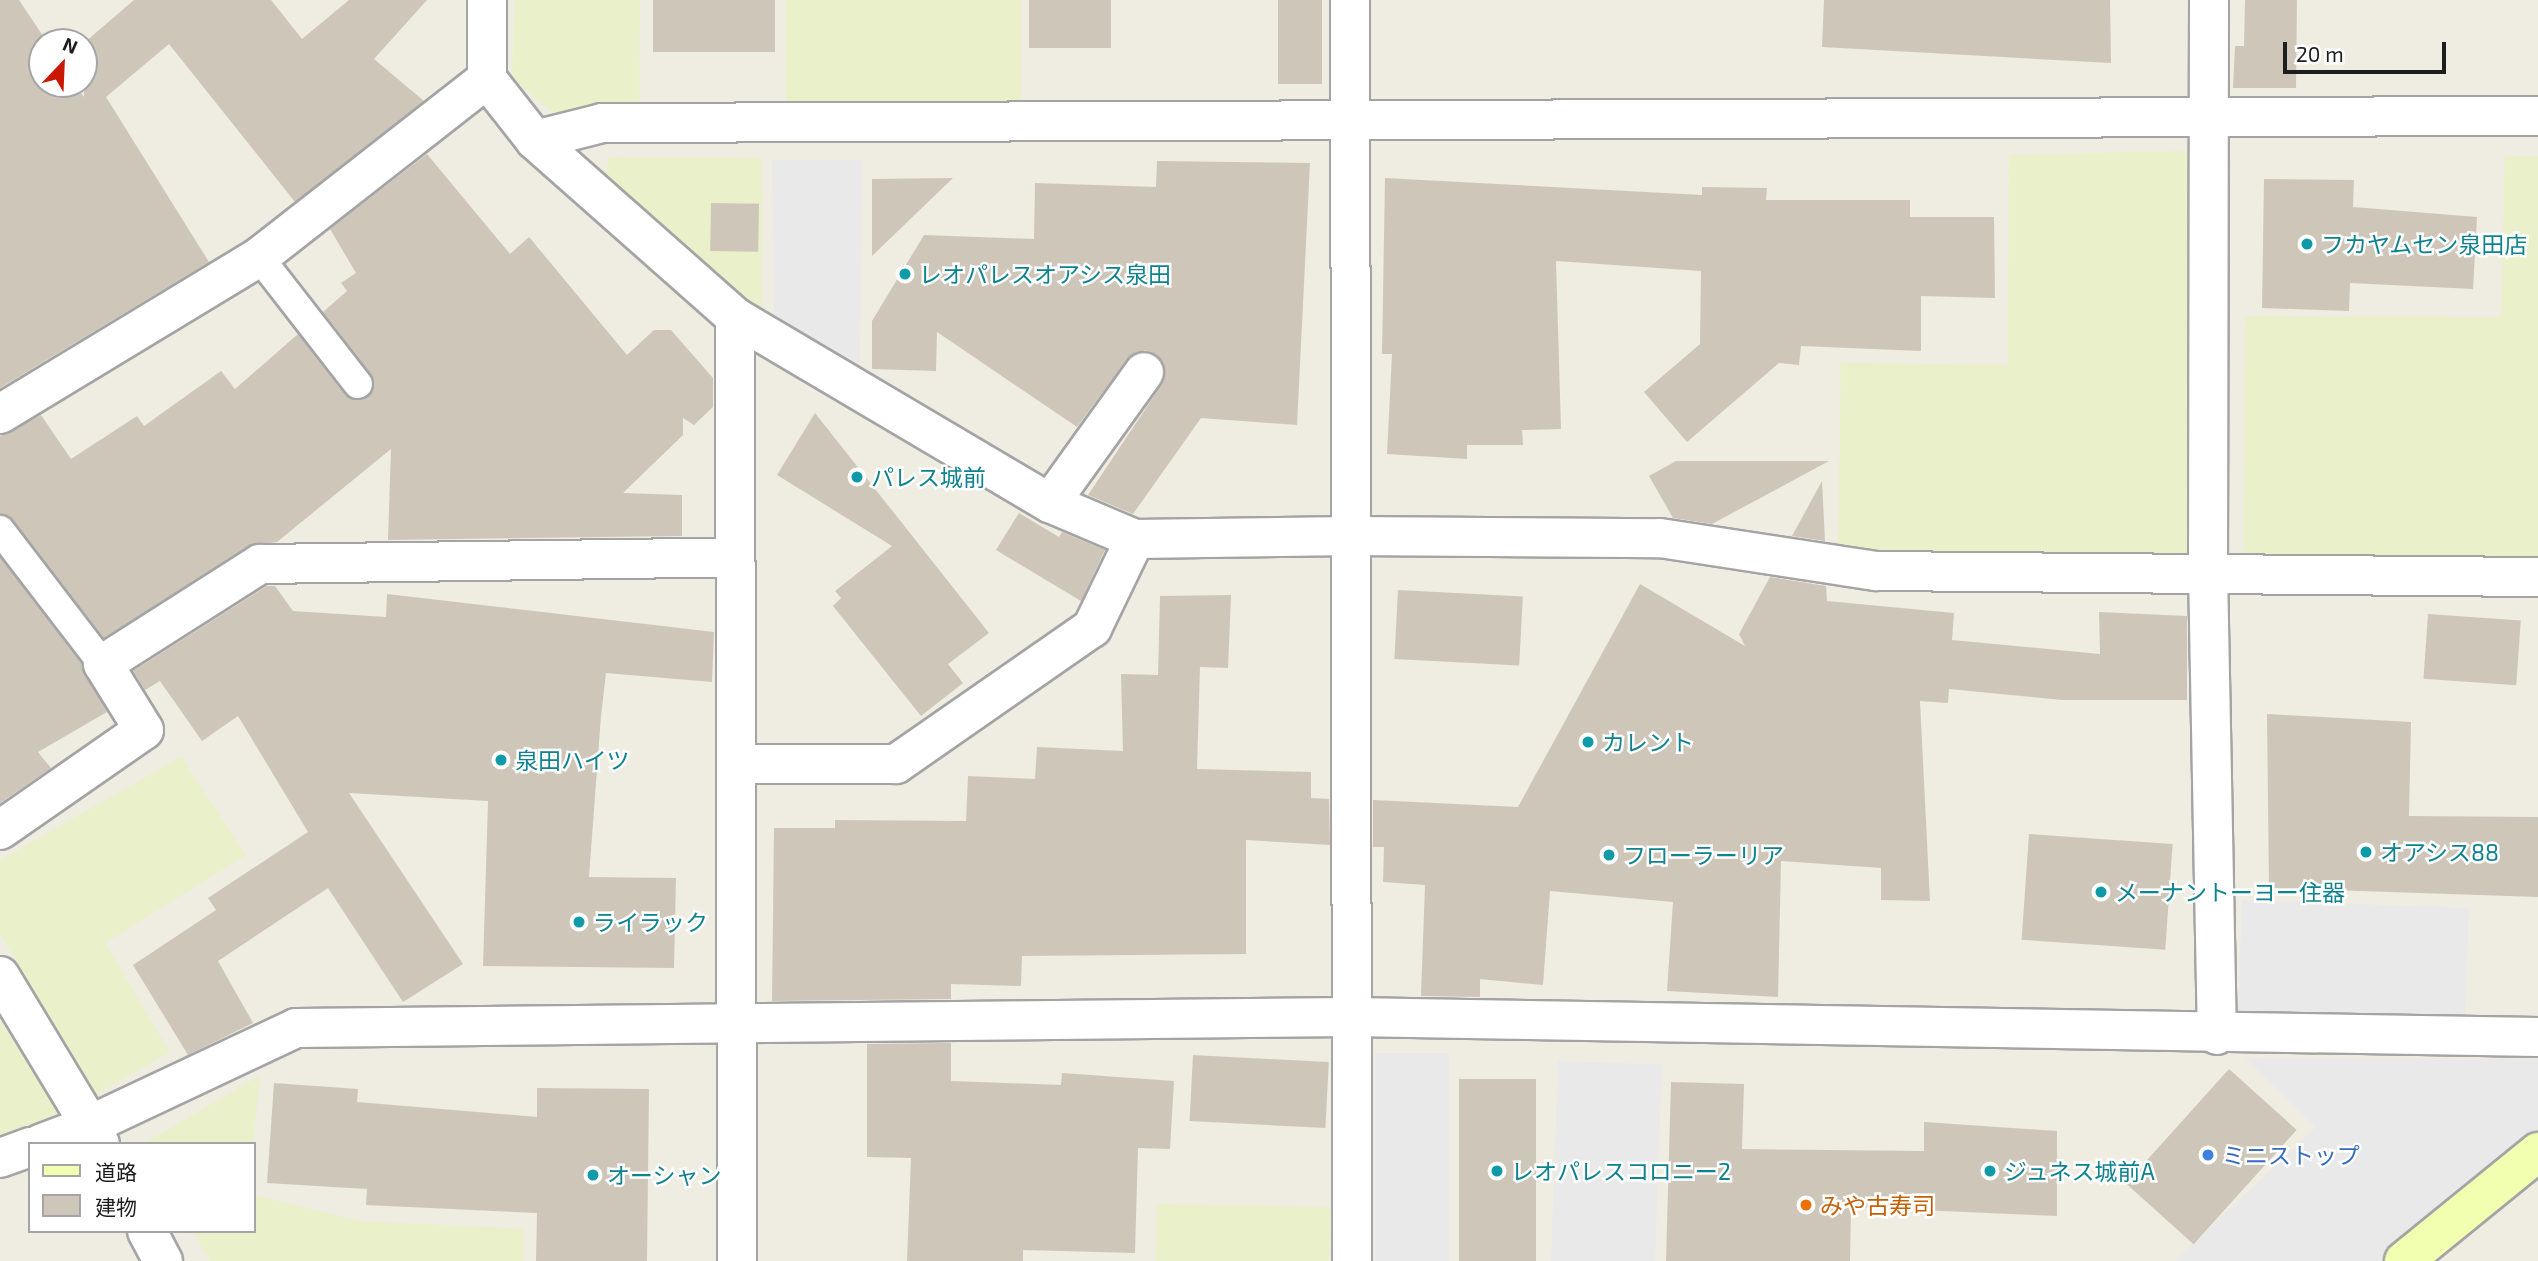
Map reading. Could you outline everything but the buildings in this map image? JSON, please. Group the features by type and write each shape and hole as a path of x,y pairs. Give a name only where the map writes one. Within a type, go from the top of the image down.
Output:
{"main road":[{"path":"2404,1261 2538,1152"}],"street":[{"path":"487,0 487,79 536,140 735,317 1050,503 1135,539 1351,536 1660,538 1876,571 2207,571 2538,577"},
{"path":"1350,0 1352,1261"},
{"path":"2209,0 2207,571 2217,1035"},
{"path":"0,414 259,257 487,79"},
{"path":"536,140 602,123 2538,116"},
{"path":"735,317 740,764 737,1261"},
{"path":"1050,503 1144,372"},
{"path":"740,764 896,765 1092,628 1135,539"},
{"path":"0,830 144,730 103,664 260,564 736,557"},
{"path":"0,976 95,1135"},
{"path":"52,1142 95,1135 296,1028 737,1020 1351,1017 2217,1035 2538,1037"},
{"path":"0,1158 28,1148"},
{"path":"147,1233 163,1261"}],"lane":[{"path":"259,257 358,384"},
{"path":"0,530 103,664"}],"green space":[{"path":"515,0 640,0 639,113 553,112 512,79"},
{"path":"786,0 1021,0 1021,125 786,125"},
{"path":"2192,151 2195,560 1838,550 1841,363 2008,365 2009,155"},
{"path":"2505,156 2538,156 2538,557 2244,561 2245,316 2501,317"},
{"path":"609,157 762,158 762,311 605,176"},
{"path":"181,757 246,855 105,943 170,1052 95,1095 0,933 0,860"},
{"path":"0,1021 60,1113 0,1136"},
{"path":"260,1076 253,1142 146,1142"},
{"path":"256,1195 359,1221 523,1229 524,1261 210,1261 194,1233 256,1233"},
{"path":"1157,1204 1330,1207 1329,1261 1156,1261"}],"shaded area":[{"path":"772,160 862,160 860,377 774,316"},
{"path":"2242,900 2469,908 2465,1023 2238,1015"},
{"path":"1375,1053 1449,1053 1449,1261 1375,1261"},
{"path":"2245,1058 2538,1059 2538,1153 2409,1261 2175,1261 2316,1127"},
{"path":"1558,1061 1662,1065 1655,1261 1551,1261"}],"place":[{"name":"フカヤムセン泉田店","path":"2307,244"},
{"name":"レオパレスオアシス泉田","path":"905,274"},
{"name":"パレス城前","path":"857,477"},
{"name":"カレント","path":"1588,742"},
{"name":"泉田ハイツ","path":"501,760"},
{"name":"オアシス88","path":"2366,852"},
{"name":"フローラーリア","path":"1609,855"},
{"name":"メーナントーヨー住器","path":"2101,892"},
{"name":"ライラック","path":"579,922"},
{"name":"ミニストップ","path":"2208,1155"},
{"name":"レオパレスコロニー2","path":"1497,1171"},
{"name":"ジュネス城前A","path":"1990,1171"},
{"name":"オーシャン","path":"593,1175"},
{"name":"みや古寿司","path":"1806,1205"}]}
